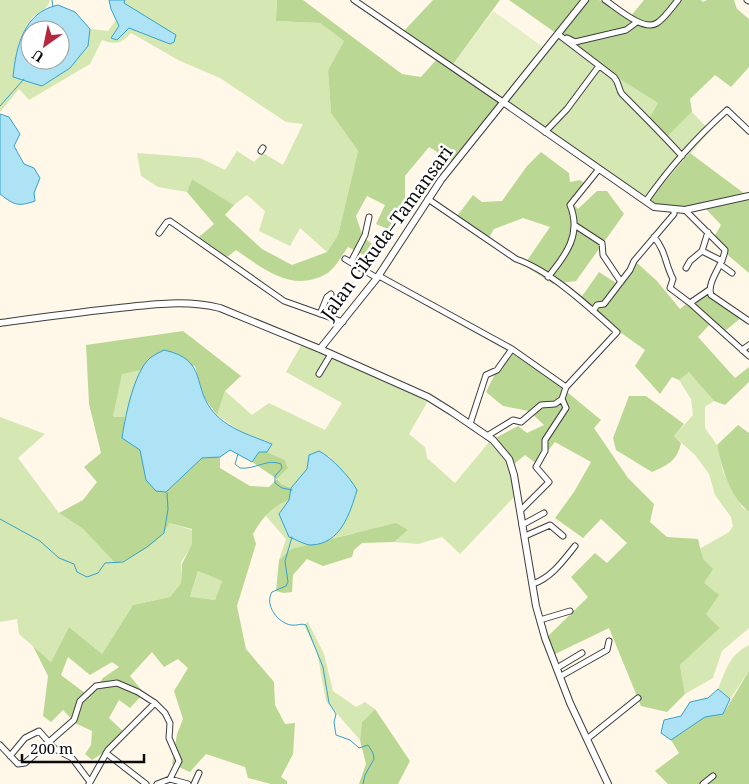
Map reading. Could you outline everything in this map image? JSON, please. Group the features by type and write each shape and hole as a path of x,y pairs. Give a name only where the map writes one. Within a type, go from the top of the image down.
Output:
{"street":[{"path":"354,0 654,207 685,210 749,196"},
{"name":"Jalan Cikuda–Tamansari","path":"320,349 378,277 428,199 585,0"},
{"path":"605,0 637,22 649,26 657,23 678,0"},
{"path":"559,35 575,42 626,30 637,22"},
{"path":"559,35 619,83 622,93 682,156"},
{"path":"544,132 567,109 599,66"},
{"path":"646,201 682,156 727,110 749,131"},
{"path":"548,277 561,262 576,230 570,205 599,169"},
{"path":"428,199 474,228 508,254 530,264 593,311 617,332 566,387 562,399 555,404 541,406 521,422 513,420 486,436"},
{"path":"593,311 597,305 604,304 634,261 674,210"},
{"path":"685,210 725,250 722,263 709,290 690,303"},
{"path":"369,217 365,235 348,260 512,349 566,387"},
{"path":"159,233 166,222 170,221 284,301 343,322"},
{"path":"576,226 602,243 603,256 621,282"},
{"path":"686,268 690,261 702,251 708,232"},
{"path":"654,237 663,248 667,267 673,279 670,288 690,303 749,356"},
{"path":"702,251 722,263 732,273"},
{"path":"709,290 721,302 749,320"},
{"path":"320,314 327,297 331,294"},
{"path":"0,323 135,306 177,303 205,304 220,308 320,349 428,397 486,436 509,459 521,510 522,525 540,620 557,668 608,784"},
{"path":"742,350 749,345"},
{"path":"470,424 486,375 497,370 512,349"},
{"path":"319,374 331,354"},
{"path":"521,510 549,482 536,467 545,451 544,440 566,408 562,399"},
{"path":"522,525 544,513"},
{"path":"525,536 550,525 563,536"},
{"path":"533,584 541,581 557,568 574,546"},
{"path":"540,620 570,611"},
{"path":"561,676 607,650 609,641"},
{"path":"557,668 582,653"},
{"path":"0,746 18,764 25,763 74,720 80,701 96,686 117,683 138,692 165,712 170,723 170,738 179,761 170,779"},
{"path":"587,739 638,698"},
{"path":"10,756 32,733 39,731 55,749 72,758 89,783 106,753 155,703"},
{"path":"106,753 146,784"},
{"path":"194,784 199,773"},
{"path":"703,784 714,776"},
{"path":"157,784 170,779 188,784"}],"green space":[{"path":"0,0 50,0 45,9 30,20 20,20 20,39 13,76 42,86 67,70 70,70 88,46 90,29 108,31 116,20 119,26 111,38 117,40 129,28 170,44 124,3 125,0 277,0 276,21 320,23 344,41 328,70 331,113 358,151 338,235 327,252 300,228 290,246 259,231 265,211 247,195 234,205 192,179 187,192 158,187 141,176 137,153 200,158 225,170 237,151 254,162 263,153 283,165 303,124 286,122 220,78 180,61 131,33 118,42 111,43 102,40 90,64 29,100 19,89 0,112"},
{"path":"277,0 303,0 402,74 421,77 438,58 402,33 433,0 500,0 451,67 503,103 455,163 429,147 405,176 405,204 388,229 376,224 385,205 367,196 356,216 363,237 375,246 368,257 348,247 329,272 314,279 302,281 290,280 268,271 236,250 227,257 199,237 214,224 187,192 192,179 234,205 225,215 262,249 292,265 327,252 338,235 358,151 331,113 328,70 344,41 320,23 276,21"},
{"path":"509,0 599,0 630,17 644,0 701,0 703,2 707,0 734,0 737,9 749,19 749,67 731,87 715,75 690,99 692,112 667,137 649,119 658,103 586,58 560,36"},
{"path":"493,11 547,50 503,103 451,67"},
{"path":"560,36 586,58 658,103 667,137 692,112 710,131 647,203 503,103"},
{"path":"541,152 569,173 570,182 580,180 587,185 574,205 578,209 597,191 607,191 624,214 576,281 553,284 524,265 550,227 523,218 494,229 487,241 454,220 473,195 482,202 502,201 527,166"},
{"path":"690,153 749,197 749,273 729,256 714,237 721,225 705,208 675,212 654,207 647,203"},
{"path":"636,262 657,281 680,309 709,285 721,305 742,317 725,331 714,320 698,337 735,378 749,367 749,382 725,405 714,401 689,372 679,380 672,377 660,394 635,366 645,350 578,302 599,272 619,285"},
{"path":"183,331 241,376 225,391 217,415 203,396 195,366 150,358 141,370 122,374 113,417 125,417 122,438 140,450 146,480 166,492 202,458 220,457 220,468 250,486 269,487 277,479 281,484 291,488 289,500 268,513 253,534 256,544 237,606 246,649 274,682 275,705 285,724 295,723 293,754 281,777 287,781 287,784 271,784 248,778 245,767 206,754 190,772 172,764 177,734 183,719 174,691 188,668 178,659 164,667 152,652 130,676 144,693 130,708 119,700 109,718 125,733 111,748 92,760 85,754 91,745 92,731 75,723 63,710 51,722 43,716 48,676 33,646 51,662 69,627 102,654 133,605 170,597 181,583 182,564 192,544 192,529 169,523 160,537 153,543 139,553 116,564 83,529 59,513 83,500 97,482 84,467 101,453 89,404 86,345","holes":["198,571 222,581 215,600 190,597","68,657 90,675 112,662 119,667 103,678 89,696 61,675"]},
{"path":"304,340 428,401 409,434 425,447 427,458 455,483 490,441 513,465 517,494 460,554 442,537 418,544 394,542 408,530 354,533 329,540 347,517 357,490 329,456 307,469 291,488 281,484 277,479 288,468 285,460 267,452 271,443 241,432 217,415 225,391 252,415 269,403 325,430 342,403 286,372"},
{"path":"507,350 555,382 601,420 594,428 628,478 654,504 650,522 667,537 698,539 703,559 713,569 704,583 719,595 706,614 720,628 680,665 685,694 667,712 641,706 609,628 551,656 544,640 588,597 571,577 595,553 607,563 627,543 601,519 583,538 555,518 574,492 591,462 555,442 537,464 525,455 513,465 490,441 518,426 527,433 544,425 529,411 503,406 486,392"},
{"path":"141,370 125,417 113,417 122,373"},
{"path":"689,371 714,401 705,407 705,428 717,445 723,472 742,507 749,512 749,628 722,651 713,678 685,694 680,665 720,628 706,614 701,548 729,532 733,526 731,517 715,495 709,474 695,455 674,436 693,415 691,399 679,380"},
{"path":"629,396 646,396 684,424 674,436 681,443 677,454 671,462 652,472 616,450 613,438"},
{"path":"0,417 45,434 18,458 59,513 83,529 116,564 169,523 192,530 193,544 181,562 181,583 170,597 133,605 102,654 69,627 51,662 19,634 17,619 0,622"},
{"path":"738,425 749,433 749,512 742,506 728,482 717,445"},
{"path":"259,452 267,452 285,460 288,468 277,479 252,462"},
{"path":"289,500 279,514 287,532 310,545 291,549 279,560 286,539 265,515 275,506"},
{"path":"396,523 408,530 394,542 362,543 354,550 352,557 323,566 307,559 293,575 292,592 276,591 279,560 291,549"},
{"path":"198,571 222,581 215,600 190,598"},
{"path":"308,622 324,654 333,691 356,707 365,702 375,709 362,722 360,740 326,701 317,652 304,625"},
{"path":"749,645 749,671 730,699 718,689 726,669 733,658"},
{"path":"749,671 749,784 668,784 655,771 679,753 671,740 705,717 723,714"},
{"path":"375,709 410,761 398,784 359,784 366,764 360,740 362,722"}],"water":[{"path":"109,0 125,0 124,3 176,35 174,42 170,44 129,28 117,40 111,38 119,26"},
{"path":"58,5 75,12 90,29 88,46 70,68 70,20 33,20 46,9"},
{"path":"20,42 20,70 67,70 42,86 13,77"},
{"path":"0,114 9,117 20,134 14,146 24,164 34,168 40,178 34,193 35,201 16,204 0,194"},
{"path":"164,350 188,361 194,368 203,395 216,415 235,429 272,444 267,452 259,452 252,462 230,450 220,457 202,458 166,492 156,491 146,480 140,450 122,438 128,407 139,373 150,358"},
{"path":"319,451 340,468 357,490 343,526 330,539 311,545 289,537 279,514 289,500 291,488 307,469 309,455"},
{"path":"718,689 730,699 723,714 705,717 671,740 661,733 664,720 681,716 690,702 708,698"}],"waterway":[{"path":"52,0 53,7"},
{"path":"0,106 24,79"},
{"path":"238,454 235,464 240,468 271,462 281,464 282,468 275,476 275,483 282,488 292,490"},
{"path":"0,519 40,541 59,558 74,564 77,572 87,577 98,573 105,563 123,562 147,547 164,533 168,509 167,493"},
{"path":"292,537 285,561 288,582 286,586 272,592 270,597 271,608 277,617 286,624 306,625 323,667 329,703 336,714 334,722 336,735 350,740 359,748 368,745 373,753 374,759 365,775 363,784"}]}
